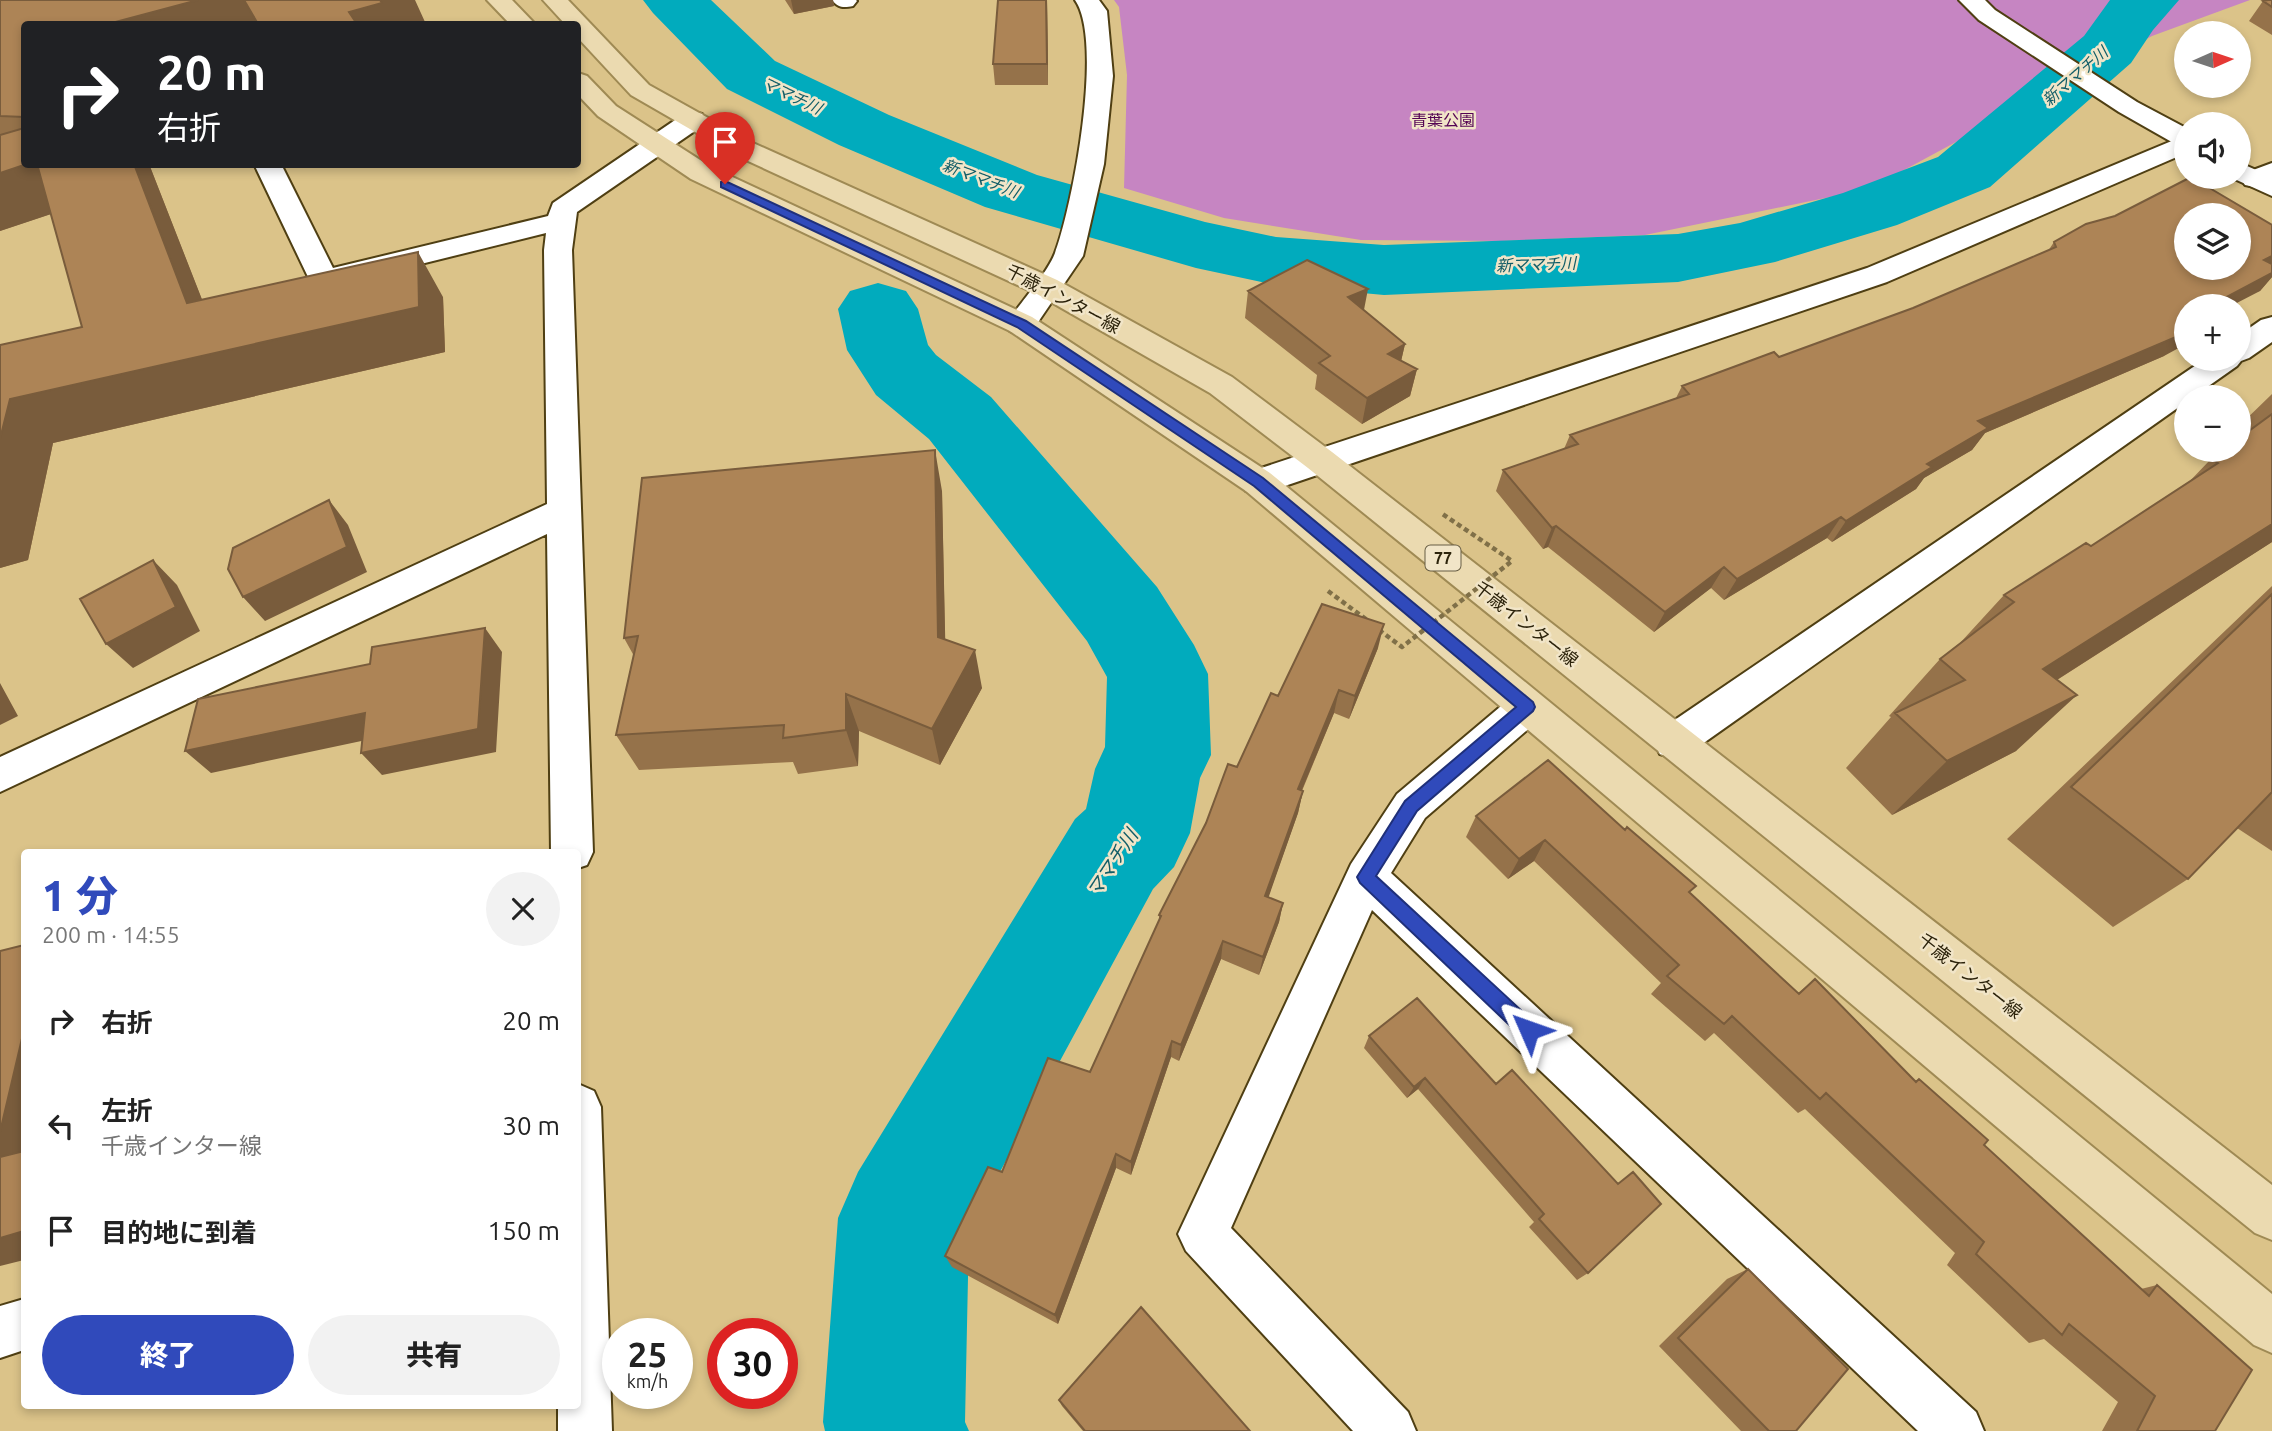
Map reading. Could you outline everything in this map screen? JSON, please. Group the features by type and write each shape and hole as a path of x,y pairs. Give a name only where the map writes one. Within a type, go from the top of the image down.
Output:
{"main road":[{"path":"499,0 520,21"},
{"name":"千歳インター線","path":"555,0 575,21"},
{"name":"千歳インター線","path":"581,28 640,90 744,149 1047,287 1221,385 1320,460 2272,1216"},
{"path":"581,84 607,111 701,173 1021,324 1258,482 2272,1327"}],"street":[{"path":"1021,324 1069,257 1090,164 1100,76 1095,11 1087,0"},
{"path":"1979,7 2128,107 2174,134"},
{"path":"572,849 558,250 561,221 563,209 693,120"},
{"path":"1258,482 1877,275 2174,146"},
{"path":"269,168 324,279 561,221"},
{"path":"2251,342 2272,327"},
{"path":"1674,741 2209,371"},
{"path":"0,775 564,511"},
{"path":"1389,1431 1203,1234 1366,877 1411,806 1527,707"},
{"path":"1366,877 1957,1431"},
{"path":"581,1284 585,1431"},
{"path":"0,1332 21,1326"}],"path":[{"path":"1328,591 1402,647 1513,561 1441,513"}],"green space":[{"name":"青葉公園","path":"1114,0 2250,0 2193,21 2174,21 2174,28 2152,36 1869,189 1645,235 1502,241 1361,240 1224,218 1124,188 1127,75 1119,7"}],"building":[{"path":"0,0 198,0 119,21 21,21 21,117 0,116"},
{"path":"244,0 380,0 382,3 349,12 355,21 256,21"},
{"path":"998,0 1046,0 1047,64 993,64"},
{"path":"2272,0 2272,7 2263,1"},
{"path":"21,129 21,166 0,173 0,135"},
{"path":"38,168 136,168 187,303 418,252 419,307 10,399 0,439 0,345 82,327"},
{"path":"2174,186 2174,189 2211,189 2235,203 2174,203 2174,280 2251,280 2251,213 2272,225 2272,256 2264,260 2272,264 2272,273 2232,294 2174,294 2174,338 1978,421 1988,428 1927,464 1932,467 1846,521 1841,517 1737,579 1724,567 1665,612 1556,526 1552,528 1503,470 1578,444 1570,435 1689,394 1682,386 1774,352 1779,357 1913,308 2056,247 2054,242 2086,224 2115,216"},
{"path":"1307,260 1368,289 1348,297 1405,344 1388,354 1417,369 1367,398 1319,363 1330,356 1248,291"},
{"path":"2272,414 2272,524 2043,669 2077,695 1947,761 1895,713 1965,680 1940,659 2014,602 2004,595 2086,543 2091,546 2216,462 2251,462 2251,429"},
{"path":"935,450 938,637 975,650 932,729 846,694 846,730 783,738 784,725 616,735 638,636 624,638 642,478"},
{"path":"329,500 347,547 243,597 228,569 233,548"},
{"path":"153,560 176,607 106,644 80,599"},
{"path":"2272,594 2272,792 2188,879 2071,787"},
{"path":"1322,604 1384,624 1355,696 1339,690 1298,789 1303,791 1265,896 1283,903 1263,957 1223,941 1181,1045 1172,1041 1131,1162 1116,1154 1055,1315 945,1256 988,1167 1002,1172 1048,1058 1090,1072 1161,916 1159,915 1206,823 1228,764 1237,767 1271,693 1278,696"},
{"path":"485,628 478,729 361,753 365,713 185,751 198,699 370,664 372,647"},
{"path":"1548,760 1625,830 1627,827 1696,886 1689,892 1799,994 1815,979 1916,1082 1919,1079 1988,1140 1984,1145 2149,1296 2157,1285 2252,1370 2215,1431 2137,1431 2155,1396 2069,1324 2062,1335 1976,1254 1984,1242 1826,1093 1820,1099 1732,1016 1724,1024 1667,976 1679,965 1545,840 1519,859 1476,816"},
{"path":"21,946 21,1043 0,1132 0,951"},
{"path":"1417,998 1496,1084 1512,1070 1618,1184 1633,1172 1661,1204 1588,1273 1539,1219 1544,1214 1425,1078 1414,1087 1369,1036"},
{"path":"21,1152 21,1232 0,1238 0,1157"},
{"path":"1748,1269 1848,1369 1796,1431 1769,1431 1678,1338"},
{"path":"1141,1307 1250,1431 1085,1431 1059,1400"}],"waterway":[{"name":"新ママチ川","path":"675,0 751,75 864,130 1011,191 1196,244 1276,261 1384,270 1678,258 1748,245 1870,209 1964,172 2108,49 2127,19 2147,0"},
{"name":"ママチ川","path":"878,309 888,350 906,375 960,418 1122,614 1158,674 1158,755 1148,769 1135,833 1114,854 904,1218 894,1422 897,1431"}],"route":[{"path":"725,184 1021,324 1258,482 1527,707 1411,806 1366,877 1529,1030"}]}
